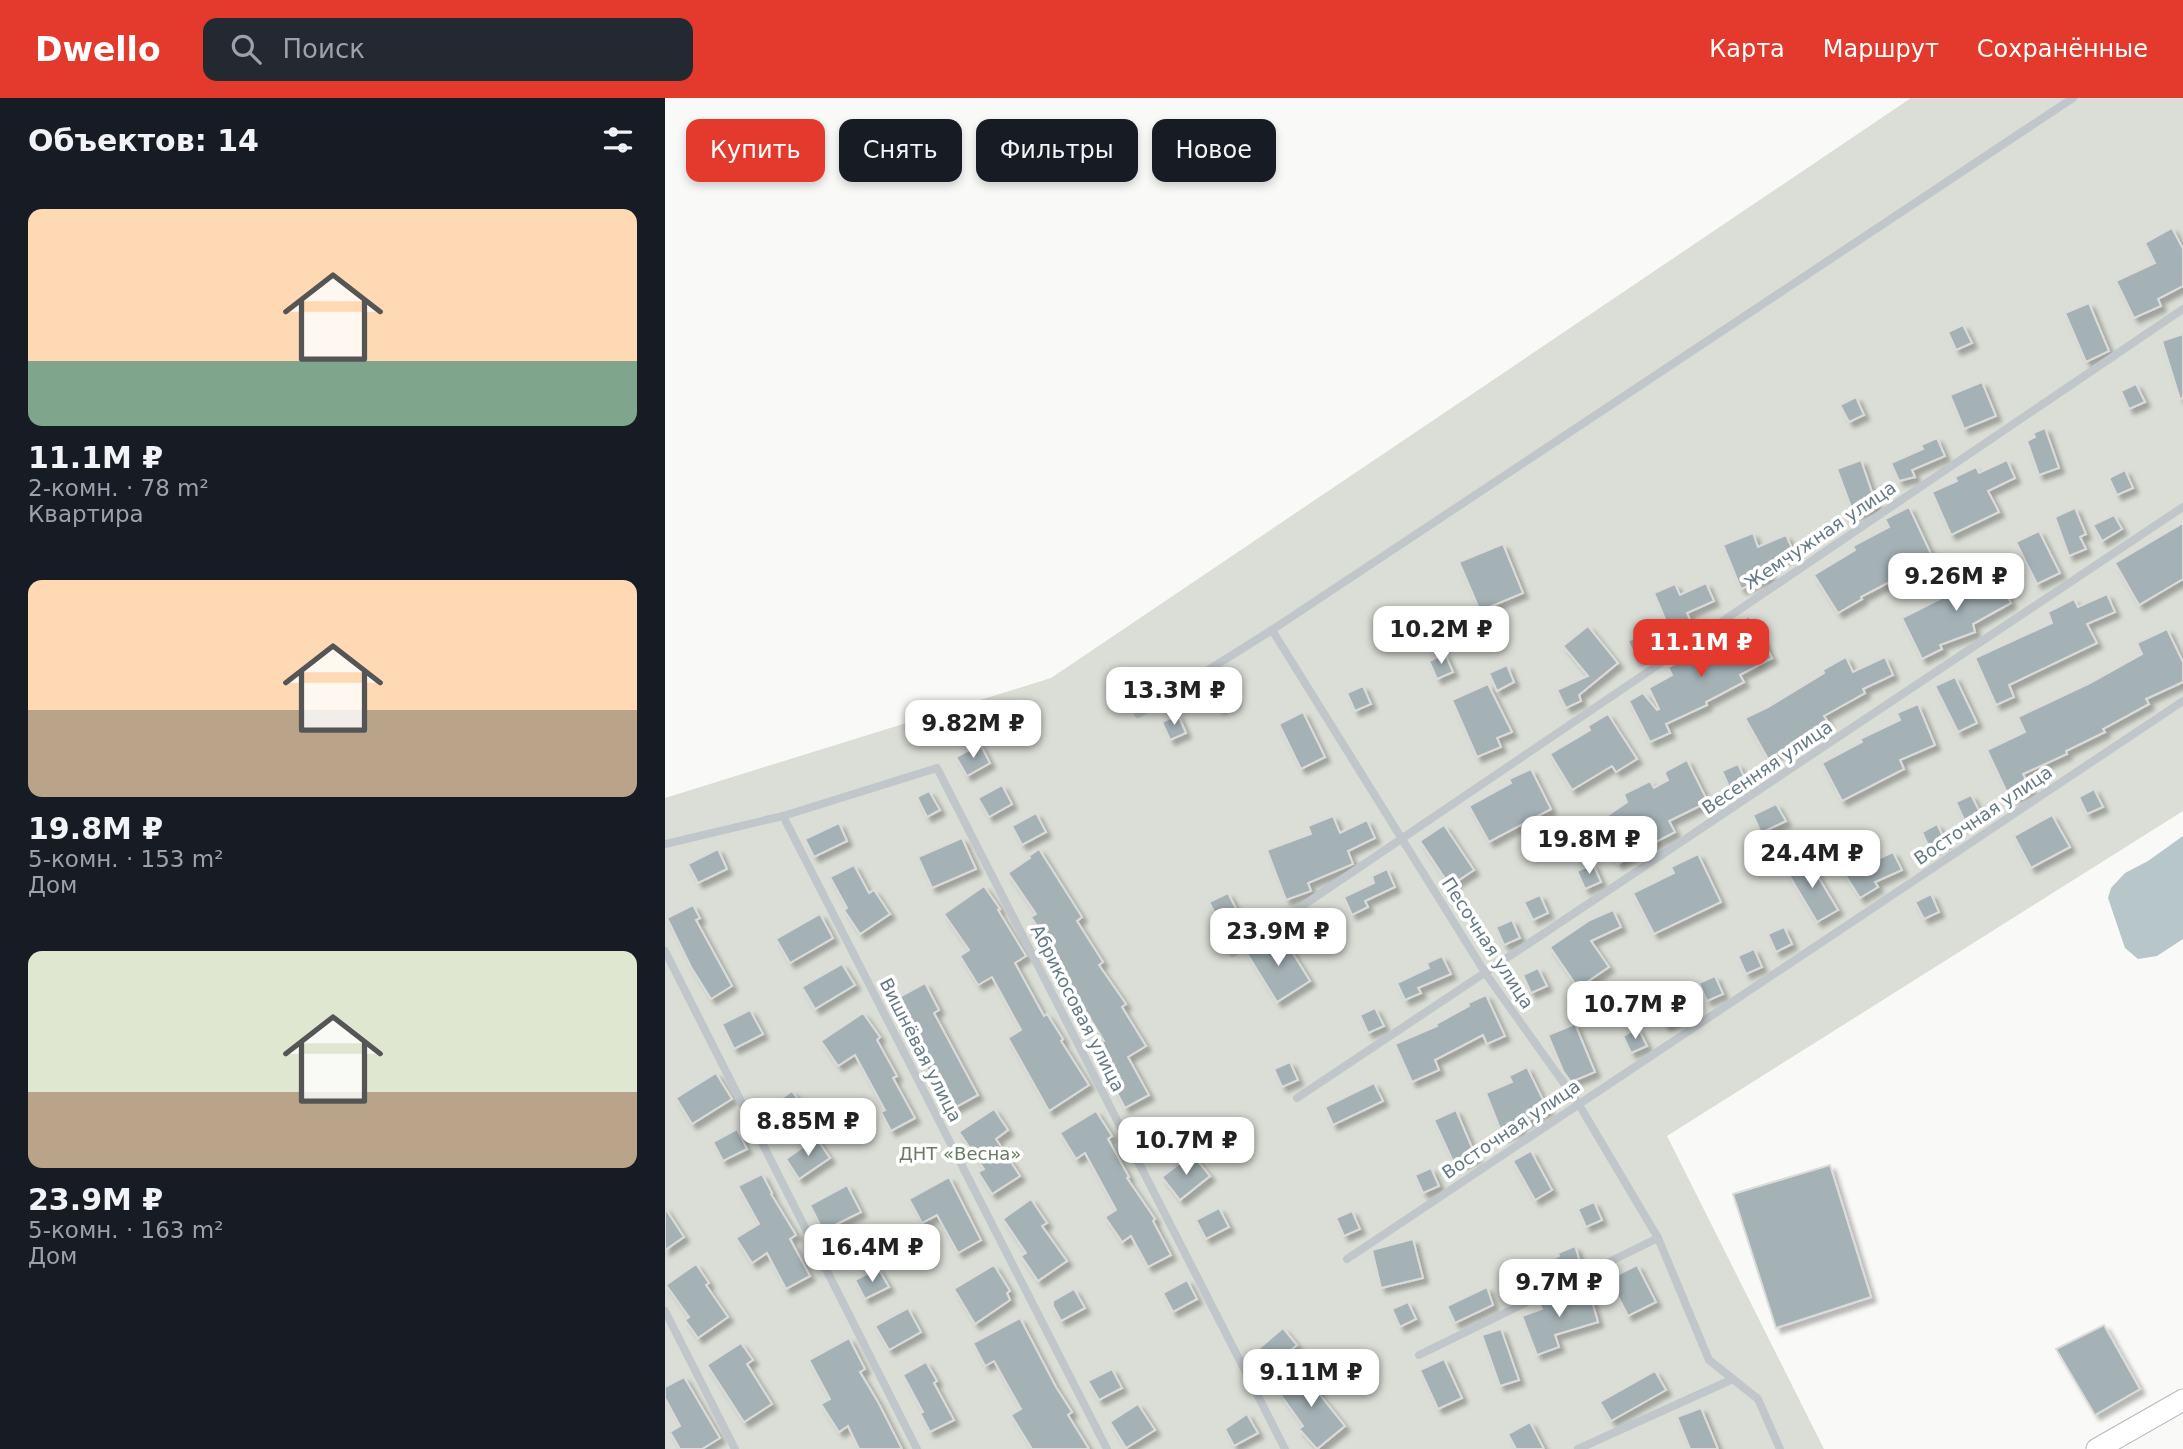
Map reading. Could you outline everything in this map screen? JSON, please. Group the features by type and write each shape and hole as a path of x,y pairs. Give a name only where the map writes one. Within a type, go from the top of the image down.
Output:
{"street":[{"path":"2097,1449 2183,1400"}],"lane":[{"path":"1138,714 1272,630 2073,98"},
{"name":"Жемчужная улица","path":"1233,953 2183,309"},
{"name":"Весенняя улица","path":"1297,1098 2183,507"},
{"name":"Песочная улица","path":"1272,630 1486,974 1578,1104 1658,1238 1709,1360 1758,1399 1780,1449"},
{"name":"Восточная улица","path":"1347,1259 2183,701"},
{"name":"Абрикосовая улица","path":"783,816 937,768 1285,1449"},
{"path":"665,844 783,816"},
{"name":"Вишнёвая улица","path":"783,816 1107,1449"},
{"path":"665,951 917,1449"},
{"path":"1419,1355 1658,1238"},
{"path":"665,1311 735,1449"},
{"path":"1578,1449 1733,1379"}],"green space":[{"name":"ДНТ «Весна»","path":"1911,98 2183,98 2183,811 1667,1136 1824,1449 665,1449 665,798 1051,678"}],"shaded area":[{"path":"2183,836 2183,939 2157,956 2138,959 2125,948 2108,898 2111,888 2125,873 2148,861"}],"building":[{"path":"2172,228 2183,249 2183,286 2158,299 2161,306 2134,318 2116,281 2155,263 2145,243"},
{"path":"2089,303 2109,351 2086,362 2065,313"},
{"path":"1963,325 1972,343 1956,350 1948,332"},
{"path":"2183,334 2183,398 2180,399 2162,341"},
{"path":"1982,382 1996,416 1964,429 1950,395"},
{"path":"2136,384 2145,402 2129,409 2121,391"},
{"path":"1856,397 1864,415 1849,422 1840,405"},
{"path":"2045,428 2059,468 2039,475 2027,441 2035,437 2033,433"},
{"path":"1937,438 1945,456 1912,470 1915,477 1899,481 1891,463 1923,449 1921,445"},
{"path":"1861,460 1877,507 1854,515 1837,469"},
{"path":"2007,460 2015,478 1988,491 1999,512 1951,535 1932,492 1957,481 1955,477 1976,467 1979,473"},
{"path":"2125,470 2133,488 2117,495 2109,478"},
{"path":"1909,507 1931,554 1892,573 1895,579 1838,613 1814,575 1855,550 1853,546 1889,527 1885,519"},
{"path":"2075,508 2086,534 2080,537 2086,549 2069,556 2055,517"},
{"path":"2114,515 2122,529 2102,541 2093,525"},
{"path":"2183,523 2183,579 2139,605 2115,563"},
{"path":"2039,531 2060,573 2037,584 2016,542"},
{"path":"1753,533 1758,547 1786,535 1794,553 1766,565 1770,577 1741,589 1723,545"},
{"path":"1503,544 1523,593 1480,611 1459,562"},
{"path":"1990,565 2011,603 1973,624 1975,632 1940,645 1942,649 1922,659 1902,618 1940,599 1939,596 1971,584 1967,577"},
{"path":"1706,583 1714,601 1687,613 1694,629 1673,638 1654,593 1675,584 1680,595"},
{"path":"2107,594 2115,612 2087,624 2097,643 2009,685 2014,697 1996,705 1975,658 2052,623 2048,612 2074,599 2078,607"},
{"path":"1749,616 1772,658 1740,675 1744,682 1706,702 1707,705 1666,724 1670,733 1650,742 1629,701 1643,693 1657,710 1659,709 1649,688 1672,675 1668,667 1733,633 1729,627"},
{"path":"1588,626 1618,663 1579,695 1581,701 1566,708 1557,690 1588,676 1563,646"},
{"path":"2167,629 2183,662 2183,682 2146,699 2149,704 2103,729 2105,732 2066,751 2067,754 2023,774 2031,790 2010,799 1987,750 2025,732 2018,717 2090,683 2142,654 2137,643"},
{"path":"1644,633 1652,651 1636,659 1628,641"},
{"path":"1445,654 1453,672 1437,679 1429,661"},
{"path":"1846,657 1853,672 1885,657 1893,675 1863,689 1865,693 1824,716 1828,722 1768,759 1745,718 1768,707"},
{"path":"1507,665 1514,682 1497,691 1489,673"},
{"path":"1955,677 1977,723 1958,732 1935,686"},
{"path":"1227,683 1235,701 1219,708 1211,690"},
{"path":"1488,684 1512,732 1497,738 1501,747 1477,757 1452,700"},
{"path":"1363,686 1371,704 1355,711 1347,693"},
{"path":"1918,704 1935,745 1900,760 1904,769 1842,801 1822,763 1862,742 1860,739 1900,720 1897,713"},
{"path":"1303,712 1325,757 1301,769 1279,724"},
{"path":"1608,714 1637,759 1616,772 1612,766 1572,790 1550,754 1590,730 1588,726"},
{"path":"1178,715 1186,733 1170,740 1162,722"},
{"path":"980,744 990,763 967,776 956,757"},
{"path":"1687,760 1708,802 1669,821 1675,832 1618,864 1591,827 1627,802 1624,794 1650,781 1654,788 1668,780 1666,771"},
{"path":"1738,764 1746,781 1730,789 1722,771"},
{"path":"1531,769 1551,809 1489,842 1469,806 1511,783 1509,779"},
{"path":"1002,785 1012,804 989,817 978,798"},
{"path":"2094,789 2103,807 2087,814 2079,797"},
{"path":"929,791 940,810 927,817 917,797"},
{"path":"1971,795 1980,812 1964,820 1956,802"},
{"path":"1776,804 1786,821 1761,833 1753,815"},
{"path":"1036,813 1046,832 1022,845 1012,826"},
{"path":"2052,815 2070,847 2031,868 2014,836"},
{"path":"1333,816 1340,833 1367,820 1375,838 1348,851 1353,864 1308,883 1311,891 1286,900 1267,850 1311,834 1308,826"},
{"path":"839,823 847,841 814,857 805,839"},
{"path":"1937,824 1946,842 1930,850 1922,832"},
{"path":"1444,825 1474,870 1450,886 1420,841"},
{"path":"962,838 976,869 932,888 918,857"},
{"path":"718,849 727,869 698,883 688,864"},
{"path":"1039,849 1082,917 1077,921 1103,962 1099,965 1126,1004 1122,1007 1146,1046 1128,1057 1149,1095 1125,1108 1115,1089 1120,1086 1095,1047 1104,1041 1054,960 1058,957 1031,917 1036,914 1008,873"},
{"path":"1893,852 1902,870 1875,882 1878,887 1860,898 1842,870 1860,859 1865,865"},
{"path":"1698,854 1721,902 1654,934 1633,893 1674,873 1671,867"},
{"path":"1807,858 1838,910 1817,922 1786,870"},
{"path":"1593,864 1601,882 1585,889 1577,871"},
{"path":"854,865 869,893 874,890 890,914 860,934 844,910 847,908 830,877"},
{"path":"1387,869 1395,887 1365,901 1368,907 1352,915 1344,897 1374,883 1372,876"},
{"path":"984,886 1026,956 1015,963 1044,1016 1047,1014 1089,1085 1049,1111 1008,1038 1021,1030 992,977 978,985 960,956 969,950 944,914"},
{"path":"1228,893 1249,934 1230,943 1209,902"},
{"path":"1931,894 1939,912 1924,919 1915,902"},
{"path":"1540,895 1548,913 1533,920 1524,902"},
{"path":"693,905 700,918 696,920 732,986 711,999 691,967 667,918"},
{"path":"1613,910 1621,927 1591,941 1609,967 1578,988 1550,947 1590,920"},
{"path":"820,914 833,938 790,963 776,939"},
{"path":"1320,919 1328,937 1312,944 1304,926"},
{"path":"1512,920 1520,938 1504,945 1496,927"},
{"path":"1784,927 1792,944 1776,952 1768,934"},
{"path":"1281,934 1310,981 1277,1002 1246,952"},
{"path":"1754,949 1762,967 1746,974 1738,956"},
{"path":"1442,956 1451,974 1418,988 1421,993 1405,1000 1397,983 1429,968 1427,963"},
{"path":"842,964 855,985 815,1009 802,987"},
{"path":"1538,968 1547,986 1531,993 1523,975"},
{"path":"1715,976 1723,994 1707,1001 1699,983"},
{"path":"925,983 939,1010 934,1013 978,1095 949,1111 892,1001"},
{"path":"1486,995 1505,1036 1487,1044 1483,1035 1435,1060 1439,1070 1412,1082 1395,1044 1437,1026 1436,1024 1469,1006 1468,1003"},
{"path":"1672,1001 1680,1019 1665,1026 1656,1008"},
{"path":"1375,1008 1384,1026 1368,1033 1360,1015"},
{"path":"750,1010 763,1034 734,1049 722,1024"},
{"path":"863,1013 880,1037 877,1040 897,1076 893,1078 915,1118 891,1131 881,1112 885,1110 855,1055 838,1066 821,1041"},
{"path":"1575,1024 1595,1072 1571,1082 1563,1071 1548,1035"},
{"path":"1638,1028 1647,1046 1631,1053 1623,1036"},
{"path":"1290,1062 1298,1080 1282,1087 1274,1069"},
{"path":"1527,1067 1548,1110 1519,1125 1521,1129 1503,1136 1486,1093 1512,1082 1509,1076"},
{"path":"716,1073 732,1099 692,1124 676,1098"},
{"path":"1374,1083 1383,1101 1333,1125 1325,1107"},
{"path":"792,1091 807,1112 776,1134 761,1113"},
{"path":"994,1109 1008,1130 996,1139 1020,1176 992,1194 978,1172 984,1169 959,1132"},
{"path":"1456,1110 1476,1157 1455,1166 1434,1120"},
{"path":"1096,1111 1112,1136 1108,1139 1129,1177 1127,1178 1155,1219 1153,1221 1171,1255 1148,1267 1131,1236 1122,1242 1105,1217 1116,1210 1085,1153 1076,1159 1060,1133"},
{"path":"737,1129 747,1149 723,1161 713,1142"},
{"path":"816,1138 830,1158 799,1179 786,1159"},
{"path":"1531,1151 1552,1190 1535,1200 1513,1161"},
{"path":"1192,1154 1210,1176 1180,1200 1162,1177"},
{"path":"1830,1165 1871,1297 1776,1328 1733,1194"},
{"path":"1431,1168 1439,1186 1423,1193 1415,1175"},
{"path":"762,1174 796,1235 790,1239 810,1276 786,1289 767,1253 752,1263 736,1238 759,1224 738,1186"},
{"path":"949,1177 981,1240 958,1253 937,1215 922,1223 909,1199"},
{"path":"847,1185 861,1212 823,1231 810,1205"},
{"path":"1031,1199 1047,1223 1042,1226 1067,1261 1038,1281 1021,1256 1026,1253 1003,1219"},
{"path":"1594,1202 1602,1220 1586,1227 1578,1209"},
{"path":"665,1208 684,1237 665,1250"},
{"path":"1219,1208 1229,1227 1206,1239 1196,1220"},
{"path":"1352,1211 1360,1229 1344,1236 1336,1218"},
{"path":"1413,1239 1423,1278 1381,1288 1372,1250"},
{"path":"1575,1246 1581,1265 1531,1285 1525,1272"},
{"path":"696,1264 709,1283 706,1285 728,1317 698,1338 685,1320 689,1317 666,1285"},
{"path":"994,1265 1010,1291 1007,1293 1010,1300 975,1324 954,1289"},
{"path":"1637,1265 1656,1302 1628,1316 1611,1278"},
{"path":"878,1268 889,1287 865,1299 855,1280"},
{"path":"1187,1280 1197,1299 1173,1312 1163,1293"},
{"path":"1487,1287 1493,1305 1455,1323 1447,1306"},
{"path":"1588,1288 1598,1322 1555,1335 1559,1347 1537,1355 1522,1316 1542,1309 1539,1303 1543,1301"},
{"path":"1074,1289 1085,1308 1061,1321 1053,1301"},
{"path":"1408,1302 1416,1319 1400,1327 1392,1309"},
{"path":"908,1308 921,1332 889,1350 875,1326"},
{"path":"1020,1318 1072,1412 1068,1415 1089,1449 1032,1449 1011,1415 1021,1409 994,1361 985,1366 973,1343"},
{"path":"2104,1325 2140,1389 2095,1415 2056,1349"},
{"path":"1283,1328 1297,1345 1270,1367 1256,1351"},
{"path":"1501,1329 1519,1380 1500,1386 1482,1335"},
{"path":"849,1338 865,1369 860,1372 902,1449 859,1449 848,1426 839,1432 821,1404 830,1399 809,1360"},
{"path":"741,1343 753,1360 747,1364 772,1404 744,1422 707,1365"},
{"path":"1444,1359 1462,1398 1438,1409 1420,1370"},
{"path":"926,1362 954,1420 930,1432 920,1413 923,1412 903,1375"},
{"path":"1112,1369 1122,1388 1099,1400 1088,1381"},
{"path":"1309,1369 1321,1386 1316,1390 1345,1426 1317,1449 1299,1429 1303,1426 1278,1391"},
{"path":"1655,1371 1666,1390 1611,1421 1600,1402"},
{"path":"684,1377 720,1438 702,1449 680,1449 670,1432 680,1426 665,1398 665,1387"},
{"path":"1138,1404 1155,1430 1126,1448 1110,1422"},
{"path":"1701,1408 1718,1449 1690,1449 1677,1417"},
{"path":"1247,1414 1258,1433 1234,1446 1225,1429"},
{"path":"1530,1422 1544,1449 1516,1449 1508,1434"}]}
